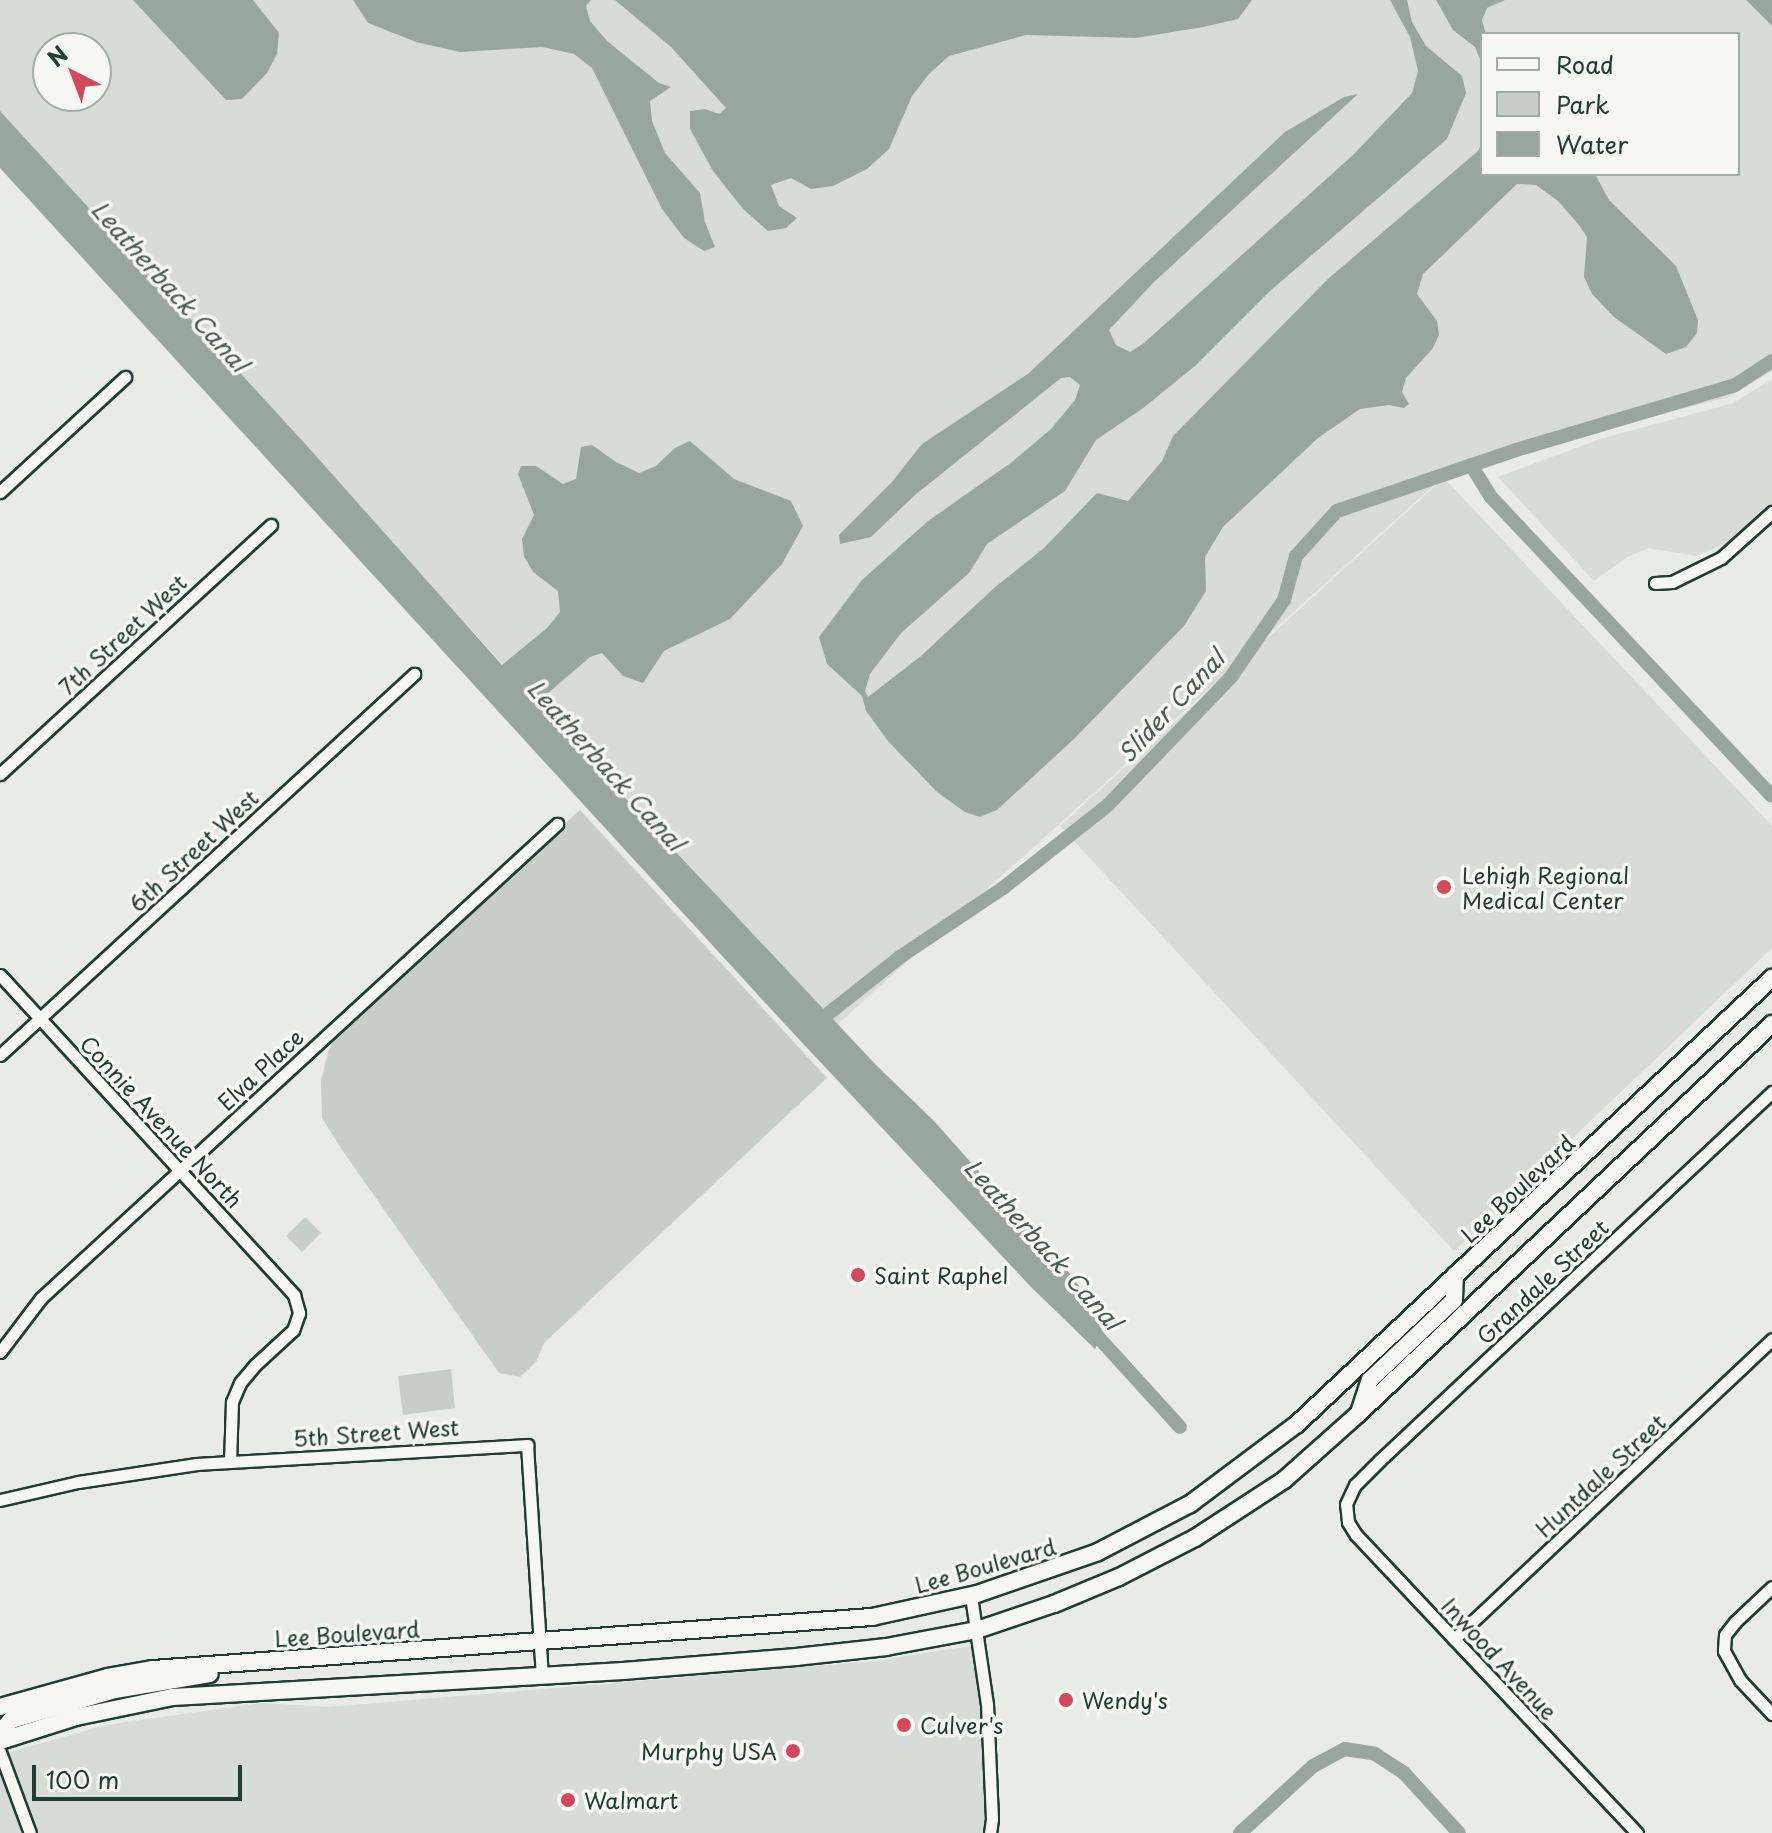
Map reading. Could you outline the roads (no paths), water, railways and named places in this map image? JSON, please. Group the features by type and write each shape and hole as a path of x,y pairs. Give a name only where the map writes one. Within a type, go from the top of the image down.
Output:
{"main road":[{"name":"Lee Boulevard","path":"0,1707 108,1677 153,1669 859,1618 971,1596 1087,1556 1190,1504 1297,1424 1772,978"},
{"path":"0,1741 76,1717 173,1697 542,1675 796,1657 886,1647 977,1630 1119,1577 1195,1538 1284,1480 1772,1024"},
{"path":"1358,1414 1370,1380 1454,1300 1455,1275"},
{"path":"0,1732 11,1720 87,1698 230,1671 245,1662"}],"street":[{"path":"0,492 125,377"},
{"path":"1655,583 1672,582 1721,558 1772,512"},
{"name":"7th Street West","path":"0,774 271,525"},
{"name":"6th Street West","path":"0,1055 414,674"},
{"name":"Elva Place","path":"0,1352 41,1298 182,1172 557,824"},
{"name":"Connie Avenue North","path":"0,975 294,1295 299,1313 293,1330 255,1365 240,1383 232,1402 230,1461"},
{"name":"Grandale Street","path":"1346,1504 1355,1485 1380,1460 1772,1092"},
{"name":"Huntdale Street","path":"1454,1639 1772,1339"},
{"name":"5th Street West","path":"0,1500 133,1472 230,1461 527,1445 542,1675"},
{"name":"Inwood Avenue","path":"1346,1504 1348,1522 1356,1535 1637,1833"},
{"path":"1772,1587 1725,1635 1724,1651 1740,1680 1772,1714"},
{"path":"971,1596 990,1748 990,1833"},
{"path":"0,1752 30,1833"}],"water":[{"path":"133,0 253,0 279,33 277,54 267,73 242,99 226,100"},
{"path":"353,0 591,0 586,6 590,21 607,41 659,83 671,87 650,101 652,121 665,153 700,193 705,222 715,247 704,251 684,238 662,209 592,68 574,54 542,47 460,52 416,42 368,23"},
{"path":"615,0 1252,0 1238,19 1203,27 1136,38 1026,35 949,56 929,74 912,96 889,149 867,169 833,186 811,189 791,178 771,185 779,206 797,218 786,228 768,231 743,209 713,171 690,129 690,111 705,109 719,114 726,108 671,47"},
{"path":"1390,0 1407,0 1412,22 1426,46 1462,76 1466,93 1447,139 1270,291 1195,366 1142,409 1096,440 1065,491 987,544 969,573 901,633 870,674 865,691 868,697 921,656 994,588 1044,548 1097,493 1128,501 1162,461 1173,436 1329,278 1480,147 1480,176 1596,176 1609,200 1676,266 1698,320 1697,333 1686,347 1666,354 1614,317 1592,294 1584,277 1587,237 1579,225 1558,201 1536,185 1517,184 1423,274 1417,294 1437,321 1439,335 1433,348 1406,378 1402,392 1409,404 1404,408 1389,405 1360,409 1318,438 1223,527 1205,557 1206,591 1184,626 1075,738 997,810 980,817 965,812 937,792 888,741 866,711 862,696 827,664 819,637 862,580 928,521 1012,462 1051,429 1075,400 1080,385 1070,377 1061,378 915,495 871,537 840,544 839,535 891,483 922,444 1029,373 1285,132 1344,97 1358,94 1153,283 1109,330 1116,345 1130,352 1144,343 1353,155 1412,93 1418,71 1410,37"},
{"path":"1436,0 1505,0 1487,8 1482,20 1485,32 1480,32 1480,59 1475,47 1453,30"},
{"path":"1746,0 1772,0 1772,26"},
{"path":"0,111 308,447 502,665 547,628 560,612 558,591 533,572 524,556 522,539 534,515 518,474 521,466 536,466 563,484 576,479 581,447 592,445 639,473 656,466 675,448 690,441 734,479 791,501 803,526 782,564 730,619 664,651 643,683 623,676 602,653 590,657 547,694 539,706 876,1065 934,1121 1071,1275 1089,1300 1103,1333 1095,1349 1031,1287 781,1020 0,168"}],"waterway":[{"name":"Slider Canal","path":"814,1025 900,957 1003,888 1108,805 1231,677 1284,600 1296,556 1337,511 1516,450 1735,385 1772,361"},
{"path":"1471,465 1491,497 1772,796"},
{"name":"Leatherback Canal","path":"1089,1327 1180,1427"},
{"path":"1240,1833 1313,1766 1345,1749 1375,1754 1404,1773 1459,1833"}],"place":[{"name":"Lehigh Regional Medical Center","path":"1444,887"},
{"name":"Saint Raphel","path":"858,1275"},
{"name":"Wendy's","path":"1066,1700"},
{"name":"Culver's","path":"904,1725"},
{"name":"Murphy USA","path":"793,1751"},
{"name":"Walmart","path":"568,1800"}]}
